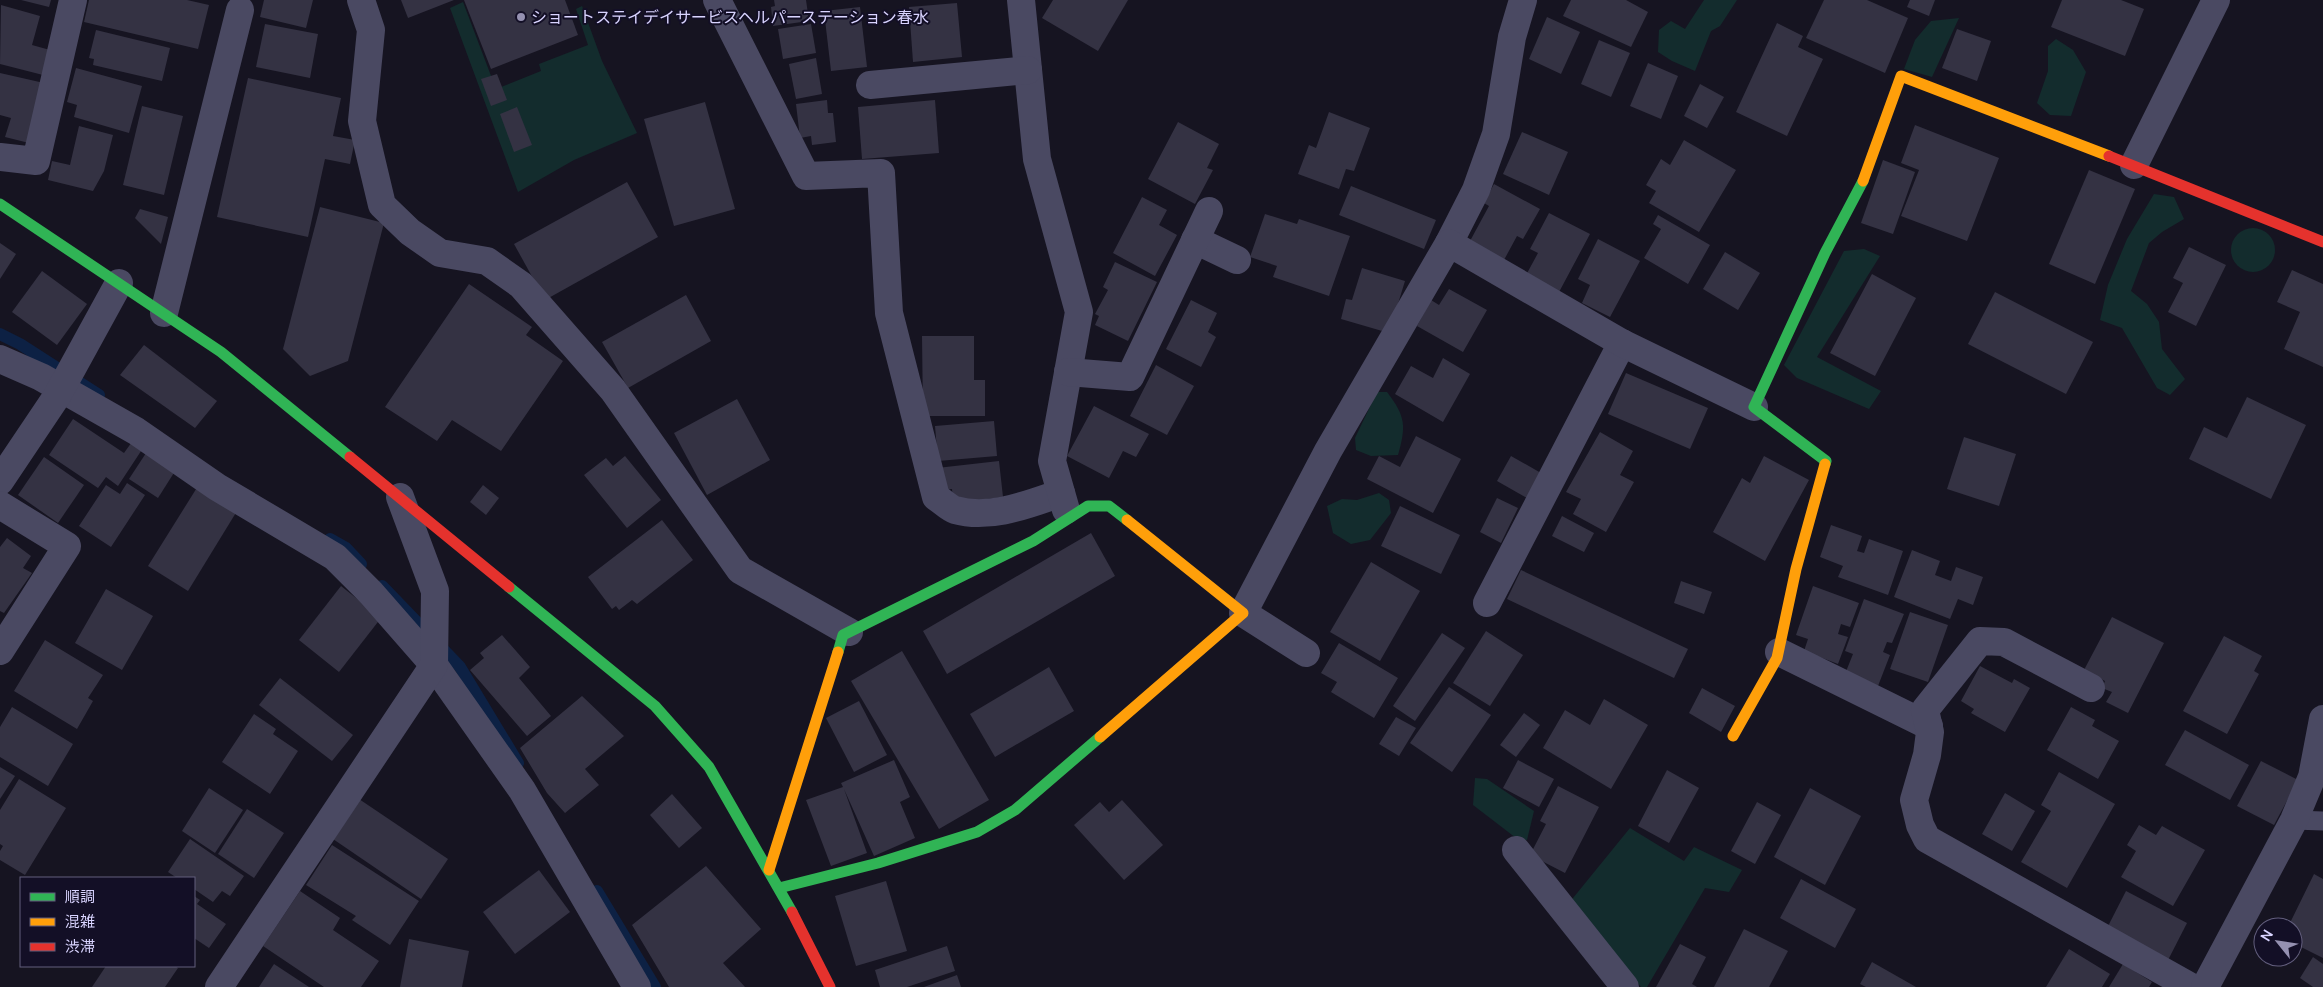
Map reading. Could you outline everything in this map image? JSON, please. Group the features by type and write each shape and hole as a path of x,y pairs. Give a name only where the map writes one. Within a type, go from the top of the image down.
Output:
{"street":[{"path":"0,157 36,161 73,0"},
{"path":"360,0 371,30 362,121 382,205 410,232 440,254 486,261 522,285 613,390 740,570 849,632"},
{"path":"717,0 806,176 881,173 888,313 936,497 954,510 974,513 1015,509 1061,493"},
{"path":"1021,0 1037,159 1079,312 1052,461 1069,518"},
{"path":"778,888 878,863 977,832 1015,810 1243,613 1328,451 1450,243 1476,190 1496,134 1512,37 1522,0"},
{"path":"2134,165 2216,0"},
{"path":"164,313 240,10"},
{"path":"870,85 1028,70"},
{"path":"1754,407 1825,253 1859,192 1901,76 2134,165 2323,242"},
{"path":"0,204 221,352 655,706 709,767 807,938 830,987"},
{"path":"1068,372 1130,377 1209,211"},
{"path":"1195,240 1237,260"},
{"path":"1450,243 1622,343 1754,407 1826,461 1796,569 1777,658 1733,736"},
{"path":"0,481 57,396 119,283"},
{"path":"1487,602 1622,343"},
{"path":"0,359 41,377 136,431 217,487 335,557 371,593 434,665 522,790 637,987"},
{"path":"219,987 434,665 435,591 400,497"},
{"path":"0,505 66,546 0,651"},
{"path":"769,870 843,634 1033,541 1088,506 1108,506 1243,613 1306,653"},
{"path":"2091,688 2004,642 1980,641 1925,710 1928,726 1927,755 1914,800 1920,826 1927,840 2192,987"},
{"path":"1778,652 1928,726"},
{"path":"2205,987 2294,820 2312,777 2323,719"},
{"path":"1516,850 1625,987"}],"lane":[{"path":"2294,820 2323,821"}],"green space":[{"path":"1704,0 1737,0 1720,26 1711,31 1695,71 1672,61 1658,52 1659,30 1671,21 1685,29"},
{"path":"463,2 496,89 541,71 539,64 588,45 576,9 582,6 602,61 637,133 574,160 518,192 450,8"},
{"path":"1959,18 1932,77 1904,69 1915,40 1931,21"},
{"path":"2056,39 2073,50 2086,72 2071,116 2050,115 2037,103 2048,71 2048,46"},
{"path":"2154,194 2174,197 2184,219 2162,232 2149,243 2131,291 2147,304 2159,322 2162,349 2185,379 2170,395 2157,388 2122,328 2100,320 2108,285 2127,239"},
{"path":"2249,228 2257,228 2269,234 2275,250 2269,266 2257,272 2249,272 2237,266 2231,254 2231,246 2237,234"},
{"path":"1864,249 1880,256 1817,357 1881,391 1869,409 1797,378 1784,365 1844,251"},
{"path":"1377,392 1387,392 1401,415 1403,429 1398,455 1371,456 1356,450 1355,438"},
{"path":"1379,493 1389,500 1391,513 1370,540 1351,544 1333,533 1327,506 1342,499 1357,500"},
{"path":"1475,778 1487,779 1534,811 1527,840 1516,838 1473,805"},
{"path":"1630,828 1684,861 1694,847 1742,870 1729,892 1705,888 1647,987 1641,987 1569,903"}],"building":[{"path":"21,0 51,0 49,7"},
{"path":"89,0 187,0 209,5 198,49 84,22"},
{"path":"264,0 313,0 306,28 260,17"},
{"path":"401,0 454,0 408,18"},
{"name":"ショートステイデイサービスヘルパーステーション春水","path":"464,0 565,0 578,35 491,69"},
{"path":"774,0 806,0 809,21 773,26 771,7 775,6"},
{"path":"1053,0 1128,0 1098,51 1042,18"},
{"path":"1571,0 1626,0 1648,12 1631,47 1563,16"},
{"path":"1824,0 1867,0 1908,18 1885,73 1806,38"},
{"path":"1910,0 1935,0 1929,16 1907,7"},
{"path":"2062,0 2121,0 2144,9 2125,56 2051,27"},
{"path":"957,3 962,57 913,62 909,7"},
{"path":"1,5 40,16 32,45 50,50 43,75 0,64"},
{"path":"860,7 867,67 831,71 824,11"},
{"path":"1547,17 1580,32 1561,74 1529,59"},
{"path":"1777,23 1803,36 1798,47 1823,59 1787,136 1736,112"},
{"path":"265,24 318,34 310,78 256,67"},
{"path":"811,24 816,53 783,59 778,29"},
{"path":"1957,29 1991,41 1977,81 1942,68"},
{"path":"96,30 170,48 162,81 93,65 94,59 89,58"},
{"path":"1599,40 1630,53 1611,97 1581,84"},
{"path":"816,58 822,94 796,99 789,64"},
{"path":"1648,63 1678,76 1661,119 1630,106"},
{"path":"76,68 142,86 129,133 74,117 77,105 67,102"},
{"path":"0,73 44,83 29,143 5,137 11,118 0,115"},
{"path":"497,74 507,100 491,106 481,79"},
{"path":"248,78 341,98 333,136 355,140 350,164 325,159 308,237 217,217"},
{"path":"1700,84 1724,97 1707,128 1684,116"},
{"path":"827,100 828,113 833,113 836,142 812,145 811,136 800,138 796,104"},
{"path":"935,100 939,153 862,159 858,107"},
{"path":"705,102 735,209 674,226 644,119"},
{"path":"142,106 183,116 164,195 123,185"},
{"path":"517,107 532,145 514,152 500,114"},
{"path":"1329,112 1370,128 1354,171 1346,169 1339,189 1298,174 1309,145 1316,148"},
{"path":"1178,122 1219,144 1207,168 1213,170 1195,204 1148,179"},
{"path":"1915,125 1999,158 1967,241 1901,216 1919,170 1901,163"},
{"path":"79,126 113,135 104,171 93,191 48,180 52,161 70,165"},
{"path":"1522,132 1568,152 1549,195 1503,174"},
{"path":"1684,140 1736,170 1699,232 1649,203 1656,191 1646,185 1661,159 1670,165"},
{"path":"1883,160 1915,172 1893,234 1861,223"},
{"path":"2089,170 2135,189 2095,284 2049,264"},
{"path":"627,182 658,237 545,300 514,244"},
{"path":"1494,184 1540,209 1523,239 1517,236 1504,260 1470,241 1489,206 1484,203"},
{"path":"1351,186 1436,220 1424,249 1339,215"},
{"path":"1142,197 1167,210 1159,225 1177,235 1155,276 1113,253"},
{"path":"320,207 384,223 348,361 310,376 283,349"},
{"path":"140,209 168,217 161,244 135,218"},
{"path":"1549,213 1590,234 1558,294 1525,277 1538,253 1530,249"},
{"path":"1265,214 1297,224 1299,219 1350,236 1329,296 1273,277 1277,266 1250,257"},
{"path":"1658,215 1710,245 1688,284 1644,258 1661,229 1653,224"},
{"path":"1598,239 1640,261 1610,317 1582,303 1590,285 1578,279"},
{"path":"0,243 16,254 0,279"},
{"path":"2189,247 2226,265 2196,326 2168,312 2183,283 2173,278"},
{"path":"1725,252 1760,273 1738,310 1703,289"},
{"path":"1115,262 1157,282 1128,341 1095,325 1099,316 1095,314 1108,290 1103,287"},
{"path":"1362,268 1405,281 1389,333 1341,319 1346,299 1352,300"},
{"path":"2292,270 2323,284 2323,367 2284,349 2300,312 2277,302"},
{"path":"42,271 87,304 57,345 12,312"},
{"path":"1872,274 1916,298 1875,376 1830,353"},
{"path":"469,284 532,327 526,335 563,361 501,451 452,420 437,441 385,407"},
{"path":"1449,289 1487,310 1463,352 1417,326 1431,300 1439,305"},
{"path":"1995,292 2093,342 2066,394 1968,344"},
{"path":"686,295 711,341 628,388 602,342"},
{"path":"1191,300 1217,313 1208,332 1216,337 1201,367 1166,349"},
{"path":"922,336 974,336 974,380 985,380 985,416 923,416"},
{"path":"144,345 217,401 195,428 120,375"},
{"path":"1443,358 1470,374 1443,422 1395,394 1411,366 1433,378"},
{"path":"1156,365 1194,386 1167,435 1130,416"},
{"path":"1626,373 1708,408 1690,449 1608,414"},
{"path":"2247,397 2306,425 2271,499 2189,459 2204,427 2227,438"},
{"path":"737,399 770,460 707,495 674,433"},
{"path":"1094,406 1149,434 1136,457 1123,451 1109,478 1067,456"},
{"path":"73,419 124,453 134,439 145,445 118,486 106,477 98,488 49,455"},
{"path":"994,421 997,456 938,461 935,426"},
{"path":"1600,432 1633,451 1620,475 1634,482 1606,532 1573,514 1581,499 1566,492"},
{"path":"1416,436 1461,459 1433,513 1367,479 1379,456 1400,467"},
{"path":"1964,437 2016,454 1999,506 1947,489"},
{"path":"148,450 177,468 158,498 129,479"},
{"path":"625,456 661,500 627,528 584,475 606,458 613,466"},
{"path":"1511,456 1541,473 1527,498 1497,481"},
{"path":"1764,456 1809,480 1765,561 1713,532 1742,478 1750,483"},
{"path":"44,457 84,485 58,523 18,495"},
{"path":"999,461 1003,497 953,503 952,489 940,490 937,468"},
{"path":"127,483 145,495 111,547 79,526 106,485 120,494"},
{"path":"483,485 499,498 486,515 470,502"},
{"path":"198,486 237,511 188,591 148,566"},
{"path":"1497,498 1518,508 1501,543 1480,532"},
{"path":"1400,506 1460,535 1441,574 1381,546"},
{"path":"1562,516 1594,533 1584,552 1552,536"},
{"path":"662,520 693,560 637,604 632,600 619,610 616,606 612,609 588,577"},
{"path":"1831,525 1862,536 1857,551 1864,553 1869,539 1903,551 1888,595 1838,577 1843,566 1820,557"},
{"path":"1091,533 1115,576 947,674 923,631"},
{"path":"7,538 31,556 23,568 32,573 4,613 0,611 0,547"},
{"path":"1912,550 1940,561 1935,575 1951,581 1956,567 1983,577 1973,605 1958,599 1950,619 1894,597"},
{"path":"1371,562 1420,591 1380,661 1330,632"},
{"path":"1521,570 1688,649 1674,678 1507,599"},
{"path":"1681,581 1712,592 1704,614 1674,603"},
{"path":"341,586 381,618 339,672 299,640"},
{"path":"1813,586 1859,603 1850,627 1841,624 1838,634 1848,637 1838,664 1804,651 1808,639 1796,635"},
{"path":"106,589 153,616 122,670 75,643"},
{"path":"1864,599 1904,614 1892,643 1887,642 1883,652 1890,655 1878,686 1845,674 1853,654 1845,651"},
{"path":"1910,612 1948,625 1928,682 1890,669"},
{"path":"2112,617 2164,643 2128,713 2106,702 2112,692 2102,688 2105,681 2084,670"},
{"path":"1486,631 1523,655 1490,706 1453,683"},
{"path":"1442,633 1465,648 1415,721 1393,706"},
{"path":"502,635 530,667 519,678 551,716 527,736 470,670 484,658 480,653"},
{"path":"2224,636 2262,656 2254,671 2259,674 2227,734 2183,711"},
{"path":"45,640 103,675 88,698 93,701 77,729 14,691"},
{"path":"1339,643 1398,678 1374,718 1331,692 1337,682 1321,673"},
{"path":"902,651 989,800 939,829 851,681"},
{"path":"1980,666 2012,683 2014,679 2030,688 2005,732 1971,713 1974,709 1961,701"},
{"path":"1049,667 1074,711 995,757 970,714"},
{"path":"280,678 353,735 332,761 259,705"},
{"path":"1449,687 1491,715 1452,772 1410,743"},
{"path":"1702,688 1735,706 1721,732 1689,713"},
{"path":"582,696 624,736 585,769 599,785 565,813 547,793 520,748"},
{"path":"1604,699 1648,725 1611,789 1543,748 1565,710 1590,725"},
{"path":"859,701 887,755 854,772 826,718"},
{"path":"12,707 73,744 48,786 0,757 0,727"},
{"path":"2071,707 2095,720 2092,726 2119,741 2098,779 2047,750"},
{"path":"1524,713 1540,725 1516,757 1500,745"},
{"path":"254,714 276,729 273,734 298,751 270,794 222,762"},
{"path":"1396,717 1416,728 1399,756 1379,744"},
{"path":"2185,730 2249,765 2230,800 2165,765"},
{"path":"894,760 910,797 900,802 915,838 874,856 844,789 867,853 831,866 806,800 843,787 841,783"},
{"path":"1518,760 1554,779 1539,807 1503,788"},
{"path":"2261,761 2298,780 2274,825 2237,806"},
{"path":"0,767 15,776 0,799"},
{"path":"1667,770 1699,788 1669,843 1638,826"},
{"path":"2059,772 2115,804 2067,888 2021,862 2051,811 2041,805"},
{"path":"19,779 66,808 25,875 0,860 0,851 3,846 0,844 0,810"},
{"path":"1558,786 1599,807 1565,873 1530,855 1546,824 1540,821"},
{"path":"209,788 243,810 215,853 182,831"},
{"path":"1810,788 1861,816 1825,885 1774,857"},
{"path":"2005,793 2035,811 2012,851 1982,834"},
{"path":"672,794 702,828 679,848 650,815"},
{"path":"359,799 448,859 421,899 333,839"},
{"path":"1122,800 1163,845 1124,880 1074,825 1100,802 1109,812"},
{"path":"1757,802 1781,815 1755,864 1731,851"},
{"path":"247,809 284,833 254,878 218,854"},
{"path":"2139,825 2156,835 2162,826 2205,850 2173,906 2121,877 2136,851 2127,845"},
{"path":"190,839 244,876 230,896 222,891 213,902 195,890 195,877 176,877 168,872"},
{"path":"332,845 419,901 390,945 352,920 356,916 306,885"},
{"path":"706,866 761,929 723,963 745,987 669,987 632,925"},
{"path":"539,870 570,912 515,954 483,912"},
{"path":"2314,874 2323,879 2323,958 2303,948 2303,917 2293,917"},
{"path":"1801,879 1856,909 1835,948 1780,918"},
{"path":"886,881 907,951 856,966 835,896"},
{"path":"300,891 340,918 333,930 379,961 361,987 324,987 263,946"},
{"path":"2126,891 2187,923 2166,964 2105,932"},
{"path":"195,897 200,900 197,904 226,924 209,948 195,939"},
{"path":"1744,929 1788,951 1769,987 1714,987"},
{"path":"409,939 469,951 462,987 400,987"},
{"path":"1680,944 1706,957 1692,984 1697,987 1656,987"},
{"path":"947,946 955,971 907,987 880,987 875,970"},
{"path":"2069,949 2110,974 2102,987 2046,987"},
{"path":"2313,957 2323,964 2323,987 2313,987 2300,978"},
{"path":"1872,962 1916,987 1866,987 1860,984"},
{"path":"274,964 309,987 259,987"},
{"path":"2123,964 2152,982 2149,987 2109,987"},
{"path":"105,967 178,968 165,987 92,987"},
{"path":"957,975 961,987 924,987"}],"waterway":[{"path":"0,334 20,344 99,395"},
{"path":"330,539 346,548 361,564"},
{"path":"382,586 460,667 518,763"},
{"path":"597,891 655,987"}],"traffic: fast":[{"path":"1825,464 1826,461 1754,407 1825,253 1863,181"},
{"path":"0,204 221,352 350,457"},
{"path":"838,652 843,635 1033,541 1088,506 1109,506 1127,520"},
{"path":"509,587 655,706 709,767 792,912"},
{"path":"779,888 878,863 977,832 1015,810 1100,737"}],"traffic: slow":[{"path":"1863,181 1901,76 2109,156"},
{"path":"1733,736 1777,658 1796,569 1825,464"},
{"path":"1100,737 1243,613 1127,520"},
{"path":"769,870 838,652"}],"traffic: jam":[{"path":"2109,156 2323,242"},
{"path":"350,457 509,587"},
{"path":"792,912 830,987"}],"place":[{"name":"ショートステイデイサービスヘルパーステーション春水","path":"521,17"}]}
